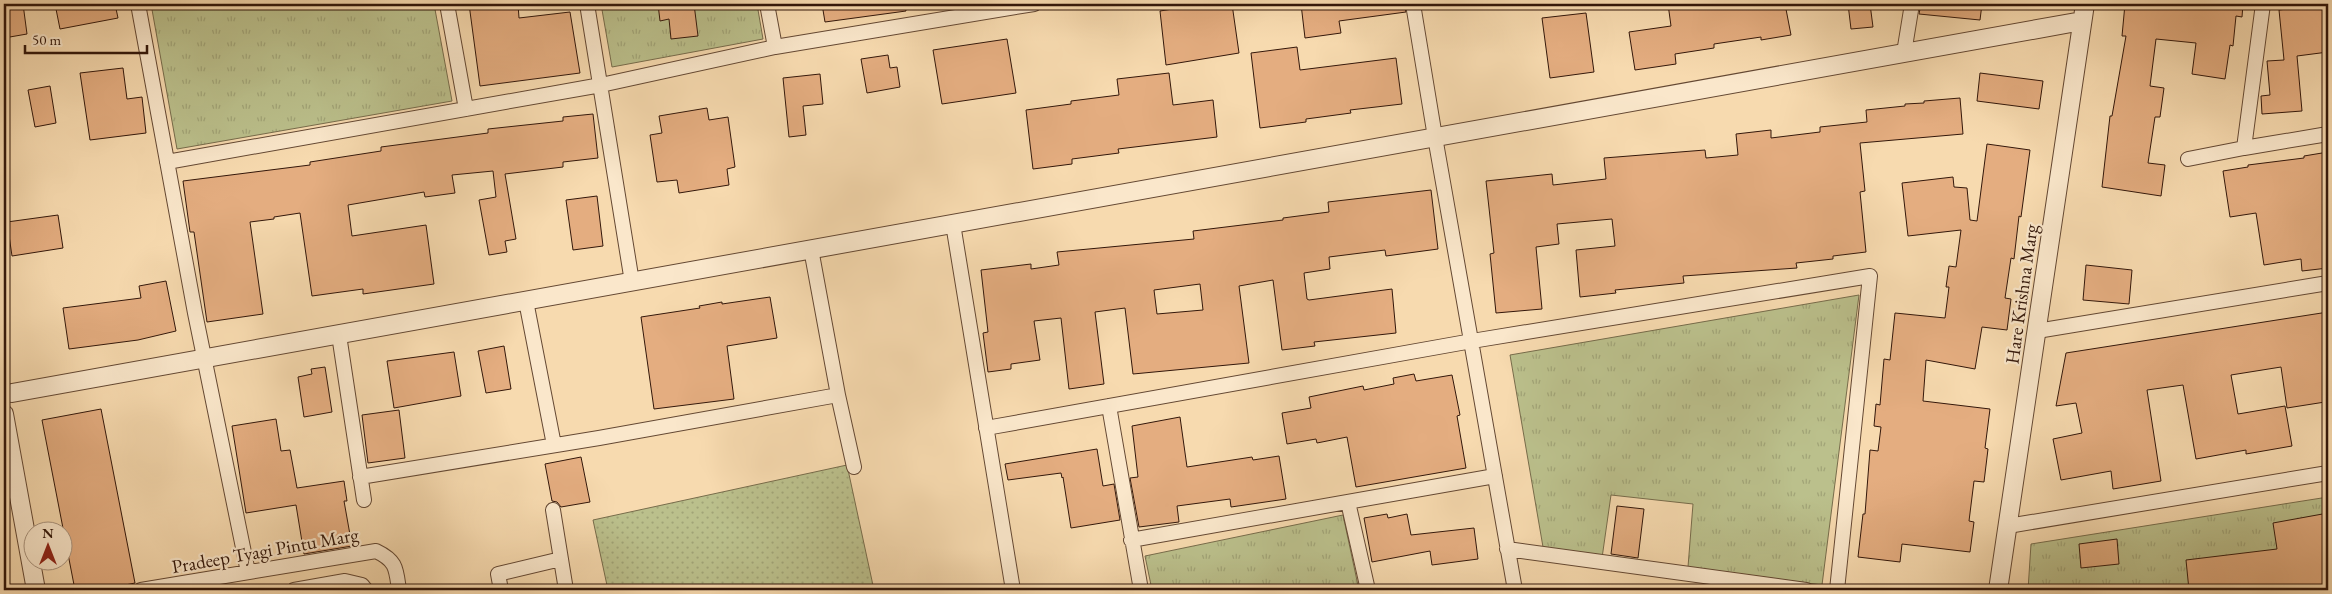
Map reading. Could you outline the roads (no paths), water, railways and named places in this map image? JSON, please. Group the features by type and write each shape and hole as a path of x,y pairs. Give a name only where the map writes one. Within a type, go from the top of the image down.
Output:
{"street":[{"path":"138,4 205,359 248,572"},
{"path":"447,4 466,109"},
{"path":"587,4 632,282"},
{"path":"767,4 775,47"},
{"path":"167,162 601,85 775,47 1034,4"},
{"path":"1413,4 1515,590"},
{"path":"1904,53 1912,4"},
{"path":"2244,148 2263,4"},
{"path":"7,396 1904,53 2084,12"},
{"name":"Hare Krishna Marg","path":"1998,590 2084,12"},
{"path":"2188,159 2328,134"},
{"path":"953,224 1013,590"},
{"path":"811,250 838,395 854,467"},
{"path":"986,428 1472,341 1870,276 1837,590"},
{"path":"2036,331 2328,283"},
{"path":"526,301 554,445"},
{"path":"338,335 364,500"},
{"path":"360,477 838,395"},
{"path":"1109,406 1141,590"},
{"path":"4,414 36,590"},
{"path":"2008,526 2328,473"},
{"path":"1131,540 1495,476"},
{"path":"1348,502 1368,590"},
{"path":"553,510 566,590"},
{"path":"1507,549 1806,590"},
{"name":"Pradeep Tyagi Pintu Marg","path":"141,590 376,551 389,558 395,567 399,590"},
{"path":"501,590 498,574 561,559"},
{"path":"294,590 345,582 362,585 366,590"}]}
